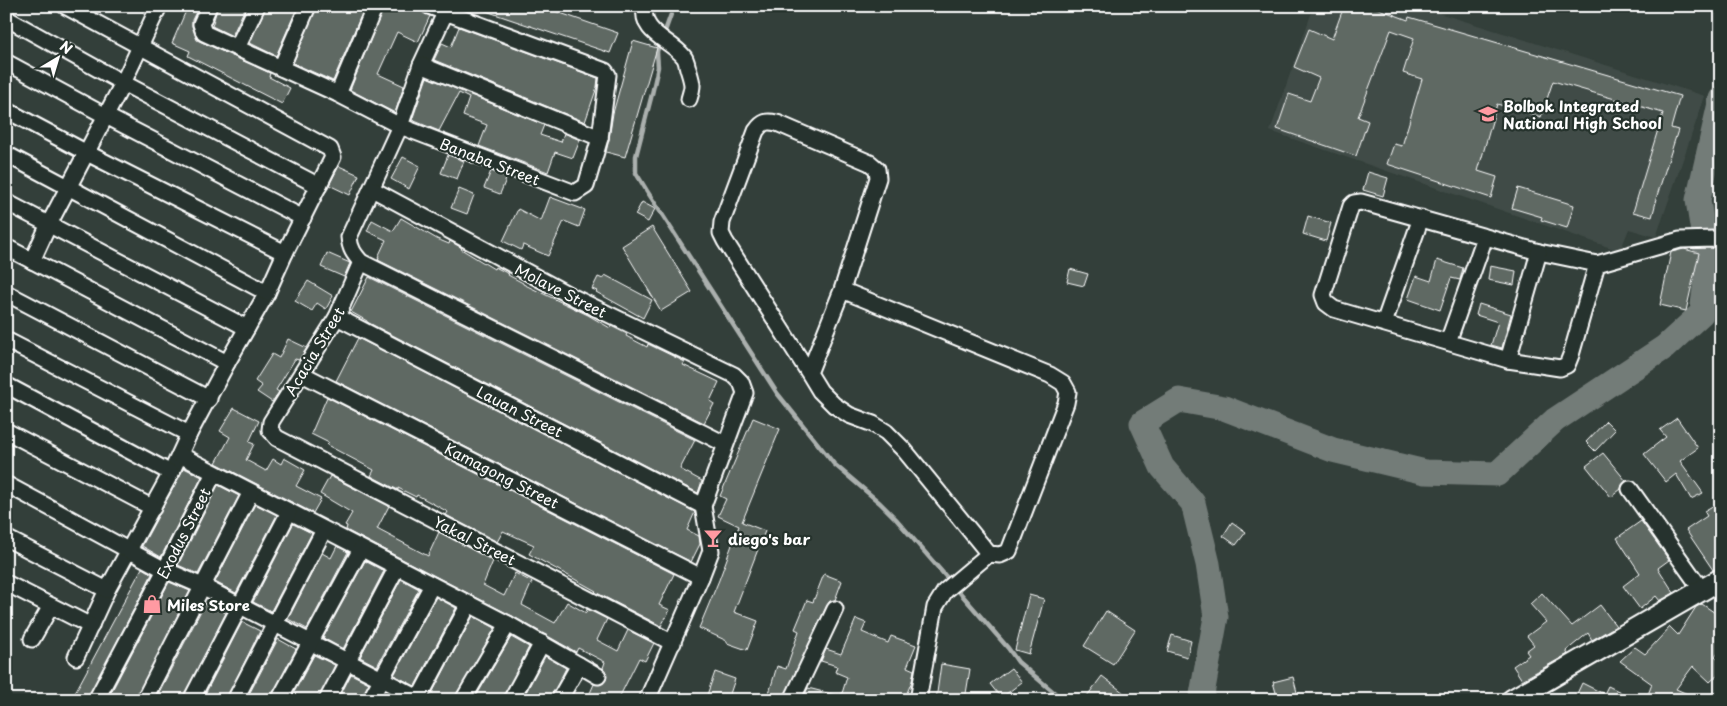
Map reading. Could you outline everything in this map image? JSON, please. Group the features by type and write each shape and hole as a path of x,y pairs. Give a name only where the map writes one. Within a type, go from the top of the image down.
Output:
{"main road":[{"path":"1512,700 1721,579"}],"street":[{"path":"65,6 330,149 333,157 267,293 227,363 189,434 153,508 107,590 76,657"},
{"name":"Banaba Street","path":"209,6 201,24 204,33 338,94 400,126 575,193 581,191 586,186 600,138"},
{"path":"237,48 257,6"},
{"path":"281,68 308,6"},
{"path":"338,94 375,6"},
{"path":"421,65 600,138 608,75 605,71 429,6"},
{"path":"645,6 646,24 654,34 685,58 694,85 689,99"},
{"path":"32,261 49,224 141,46 155,8"},
{"path":"446,11 421,65 400,126 349,237 350,247 361,262 725,444 704,506 711,551 648,700"},
{"path":"6,18 123,83 319,186"},
{"path":"6,62 303,218"},
{"path":"6,110 285,253"},
{"path":"809,374 842,290 878,178 877,169 870,163 777,123 767,121 756,130 722,222 721,232 809,374 820,391 834,405 849,415 873,424 886,432 905,451 989,554 1000,555 1009,551 1066,403 1068,392 1063,383 1050,375 842,290"},
{"path":"6,154 267,293"},
{"name":"Molave Street","path":"372,189 575,298 734,375 741,382 745,393 725,444"},
{"path":"6,202 247,328"},
{"path":"1598,264 1567,365 1560,368 1547,368 1508,360 1334,309 1326,303 1322,295 1347,215 1354,203 1361,202 1540,252 1598,264 1680,240 1717,240"},
{"path":"1384,323 1421,218"},
{"path":"1448,342 1485,237"},
{"path":"6,247 227,363"},
{"path":"1508,360 1540,252"},
{"name":"Acacia Street","path":"277,438 270,430 271,422 336,317 361,262"},
{"path":"6,293 209,399"},
{"name":"Lauan Street","path":"336,317 704,506"},
{"path":"6,340 189,434"},
{"name":"Kamagong Street","path":"302,374 701,577"},
{"path":"6,385 171,473"},
{"path":"6,430 153,508"},
{"name":"Yakal Street","path":"277,438 673,643"},
{"path":"180,455 508,624 598,676"},
{"name":"Exodus Street","path":"96,700 166,570 214,473"},
{"path":"6,484 166,570 202,586 420,699 469,604"},
{"path":"1630,489 1702,590"},
{"path":"144,700 251,492"},
{"path":"191,700 289,512"},
{"path":"234,700 324,530"},
{"path":"6,538 107,590"},
{"path":"279,700 361,549"},
{"path":"918,700 935,607 947,589 989,554"},
{"path":"327,700 397,568"},
{"path":"7,585 90,626"},
{"path":"370,700 432,585"},
{"path":"32,639 51,606"},
{"path":"792,700 836,609"},
{"path":"463,700 508,624"},
{"path":"511,700 542,643"},
{"path":"559,700 578,665"}],"shaded area":[{"name":"Bolbok Integrated National High School","path":"1314,6 1416,6 1705,96 1656,237 1629,229 1620,251 1270,131"}],"building":[{"path":"188,6 199,6 192,20 197,40 270,73 269,77 290,88 282,104 188,56 190,51 172,43"},
{"path":"218,6 246,6 232,36 212,26"},
{"path":"266,6 298,6 276,56 250,43"},
{"path":"317,6 365,6 333,81 293,63"},
{"path":"384,6 410,6 430,16 418,42 397,32 378,74 404,86 395,113 350,90"},
{"path":"477,6 540,6 618,33 610,53 477,8"},
{"path":"1344,6 1371,6 1408,20 1409,17 1680,96 1671,128 1678,130 1652,217 1633,212 1663,113 1553,81 1541,117 1497,104 1478,171 1497,177 1491,198 1387,164 1394,144 1402,146 1422,79 1403,73 1414,38 1391,30 1358,117 1368,121 1356,156 1277,129 1289,94 1310,101 1319,78 1294,67 1309,29 1332,39"},
{"path":"459,27 598,78 597,87 585,122 434,60 442,43 451,47"},
{"path":"633,41 657,48 625,157 606,152 613,113"},
{"path":"427,77 544,125 540,135 561,142 564,133 580,140 573,158 555,152 548,172 479,146 487,125 463,116 469,98 459,93 439,131 412,120"},
{"path":"448,155 464,161 457,179 441,173"},
{"path":"403,157 420,166 409,189 391,179"},
{"path":"339,166 359,175 350,195 329,185"},
{"path":"491,171 507,177 500,194 484,188"},
{"path":"1368,172 1388,178 1383,196 1363,190"},
{"path":"1518,188 1574,205 1567,228 1541,220 1542,217 1512,208"},
{"path":"459,189 474,195 467,214 451,208"},
{"path":"550,197 585,210 579,227 564,221 548,256 523,245 521,250 503,241 518,209 541,221"},
{"path":"642,202 655,209 648,222 635,215"},
{"path":"1308,216 1331,223 1326,241 1303,234"},
{"path":"401,218 437,239 449,244 450,241 494,269 495,267 509,274 523,284 588,315 610,328 611,326 627,334 626,336 647,347 648,344 685,362 683,365 719,382 710,401 714,404 704,423 378,260 386,240 367,231 372,220 393,231"},
{"path":"652,227 692,292 661,311 622,246"},
{"path":"1684,249 1699,253 1686,311 1660,305 1671,252"},
{"path":"327,253 350,263 344,277 321,267"},
{"path":"1437,260 1463,268 1460,280 1451,278 1440,310 1408,299 1416,276 1431,281"},
{"path":"1490,266 1516,271 1514,285 1488,280"},
{"path":"1070,269 1088,274 1084,286 1067,282"},
{"path":"605,275 652,300 643,318 592,289 598,277 603,279"},
{"path":"369,277 695,440 680,469 702,481 698,493 351,312"},
{"path":"308,281 333,296 326,309 317,303 312,311 295,301"},
{"path":"1479,304 1511,314 1502,348 1491,345 1498,322 1476,315"},
{"path":"358,338 695,512 687,530 699,536 700,544 691,562 336,381"},
{"path":"288,339 307,348 299,360 295,359 276,390 279,392 272,402 257,392 262,386 255,381 272,354 279,358"},
{"path":"327,397 674,574 659,605 670,610 661,626 595,592 529,554 534,545 503,531 497,542 446,515 448,512 417,495 416,497 398,488 398,490 371,476 374,470 327,445 329,443 311,434"},
{"path":"234,408 259,421 249,442 254,444 246,460 266,471 273,459 281,464 284,458 305,470 296,486 321,499 313,513 216,463 230,437 220,431"},
{"path":"753,418 780,429 742,522 765,531 734,612 758,621 747,650 727,643 727,641 699,628 739,526 718,516 726,499 720,496"},
{"path":"1677,418 1698,448 1680,461 1703,493 1691,499 1676,474 1666,482 1644,454 1666,437 1660,430"},
{"path":"1606,421 1615,430 1595,451 1586,442"},
{"path":"1603,453 1626,481 1621,489 1611,497 1586,466"},
{"path":"184,468 202,477 161,557 142,546"},
{"path":"330,476 389,506 377,529 428,556 439,532 493,561 483,585 504,596 515,573 532,582 522,605 555,623 567,602 586,613 587,609 607,619 597,640 618,651 628,630 654,643 645,661 639,658 618,700 587,700 594,684 602,684 606,680 606,672 603,668 605,662 578,648 576,652 512,616 346,530 347,526 345,525 352,513 320,494"},
{"path":"218,485 239,496 198,574 178,565"},
{"path":"1721,501 1721,567 1713,570 1686,530 1707,516 1704,511"},
{"path":"255,504 277,515 236,593 215,582"},
{"path":"1641,521 1669,560 1658,568 1674,593 1660,601 1656,596 1640,609 1623,586 1640,573 1617,538"},
{"path":"1232,522 1246,532 1236,545 1223,536"},
{"path":"293,524 312,533 271,611 253,602"},
{"path":"337,546 348,552 307,629 288,619 322,553 331,558"},
{"path":"365,561 384,571 343,649 323,638"},
{"path":"142,568 152,574 87,700 71,700"},
{"path":"824,574 842,581 835,600 830,601 827,605 783,700 767,700 777,666 786,669 799,631 795,629 807,600 813,602"},
{"path":"401,579 419,589 377,666 360,657"},
{"path":"169,582 190,591 135,700 107,700"},
{"path":"1542,593 1572,626 1600,605 1616,626 1592,640 1588,633 1566,651 1568,654 1522,680 1513,666 1529,655 1526,651 1534,645 1527,636 1546,622 1530,604"},
{"path":"1029,595 1044,599 1029,654 1015,650"},
{"path":"436,597 456,608 415,686 394,675"},
{"path":"205,603 226,613 182,700 155,700"},
{"path":"1702,604 1721,617 1721,649 1715,657 1721,663 1721,672 1710,682 1693,666 1676,689 1701,700 1646,700 1652,684 1620,661 1635,647 1645,654 1670,627 1678,635 1696,607"},
{"path":"1106,611 1135,630 1113,664 1084,646"},
{"path":"473,616 495,628 454,700 431,700 430,697"},
{"path":"856,619 866,623 862,632 888,643 891,636 916,645 907,667 914,670 912,681 904,700 840,700 847,677 835,672 837,666 821,661 826,649 841,654"},
{"path":"242,622 260,631 226,700 202,700"},
{"path":"1172,635 1191,641 1187,657 1167,651"},
{"path":"511,637 529,647 502,700 474,700"},
{"path":"278,639 296,649 270,700 246,700"},
{"path":"314,655 335,665 318,700 290,700"},
{"path":"545,656 566,668 550,700 522,700"},
{"path":"941,664 970,669 965,700 936,700"},
{"path":"1011,668 1022,682 1001,698 990,684"},
{"path":"715,672 735,679 728,700 707,695"},
{"path":"351,674 369,683 361,700 338,700"},
{"path":"1102,676 1124,693 1119,700 1084,700"},
{"path":"1293,677 1299,700 1278,700 1273,682"},
{"path":"1582,683 1604,694 1608,686 1637,700 1574,700"},
{"path":"808,688 839,696 839,700 802,700"}],"waterway":[{"path":"664,34 674,6"},
{"path":"659,43 657,52 658,67 636,156 636,173 647,191 777,393 834,464 896,519 1018,662 1063,700"},
{"path":"1201,700 1216,617 1208,564 1193,503 1162,467 1142,423 1179,400 1224,408 1333,450 1425,472 1497,474 1555,420 1665,347 1702,313 1708,264 1698,200 1721,99"}],"place":[{"name":"Bolbok Integrated National High School","path":"1488,114"},
{"name":"diego's bar","path":"713,538"},
{"name":"Miles Store","path":"152,604"}]}
